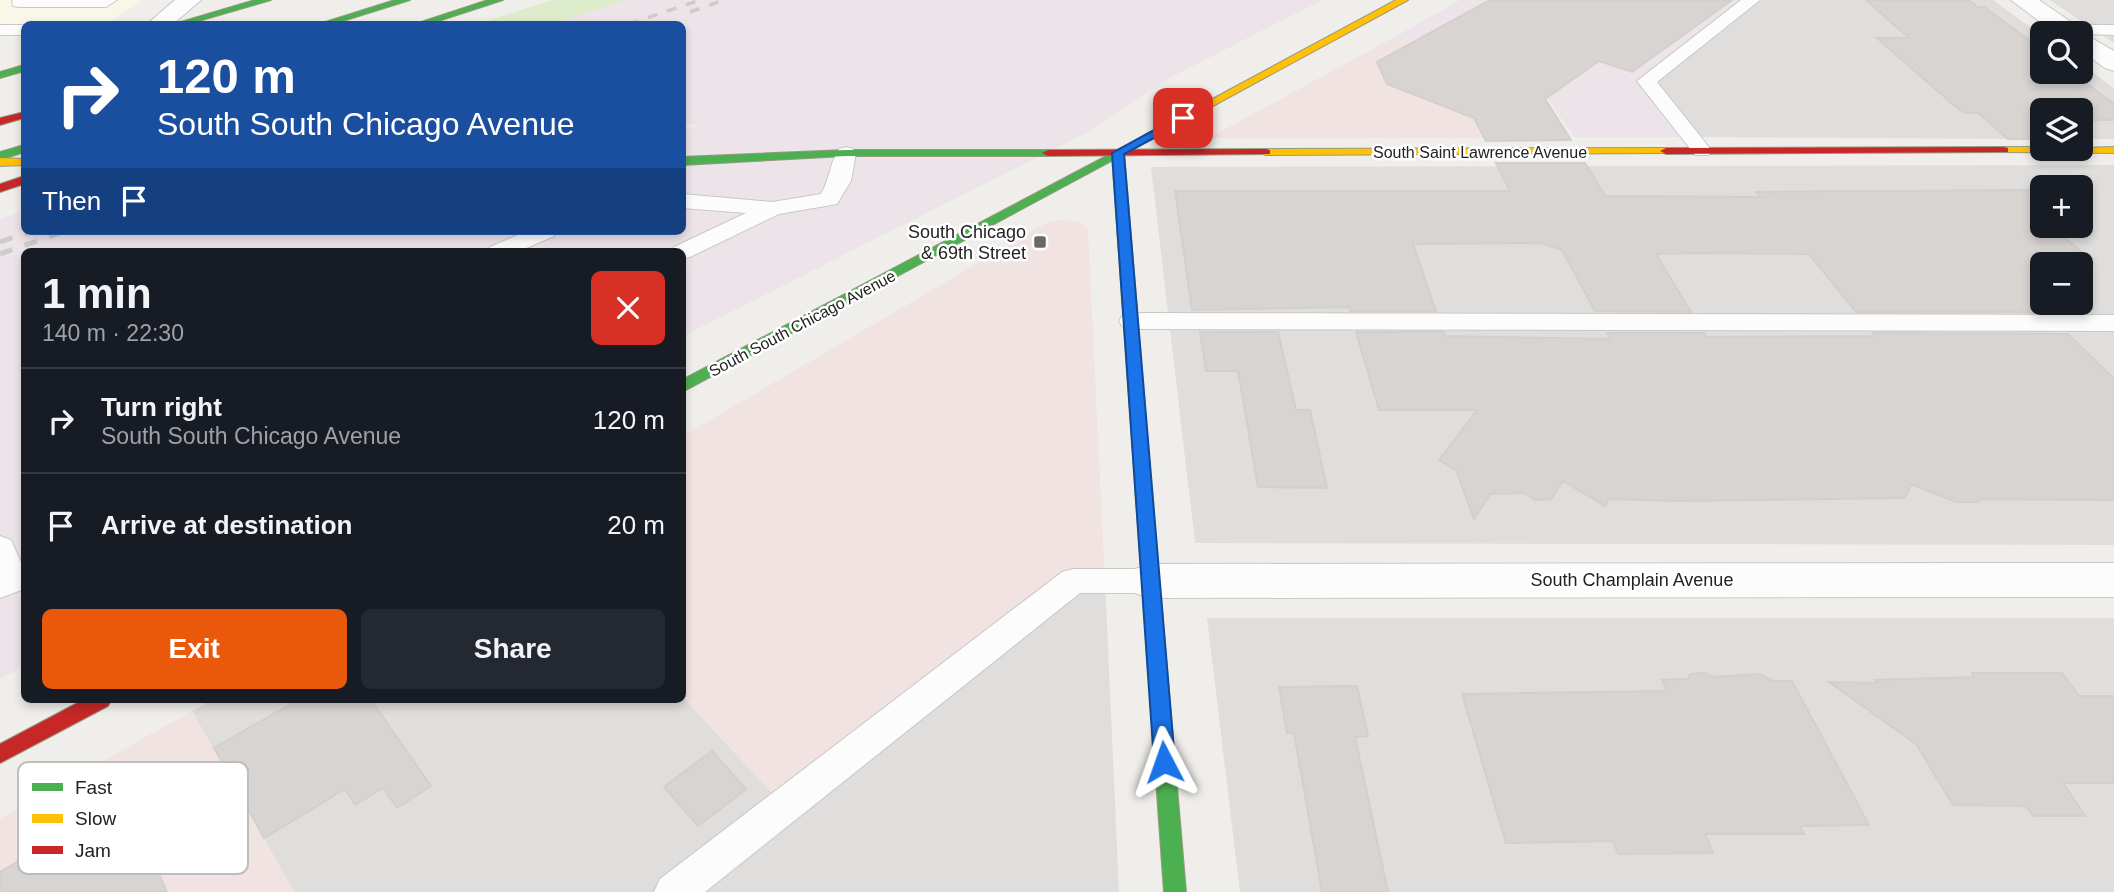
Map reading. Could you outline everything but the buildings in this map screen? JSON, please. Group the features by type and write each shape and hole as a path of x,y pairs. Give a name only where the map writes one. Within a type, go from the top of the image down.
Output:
{"main road":[{"path":"189,21 266,0"},
{"path":"334,21 405,0"},
{"path":"430,21 498,0"},
{"name":"South South Chicago Avenue","path":"686,385 1402,0"},
{"path":"0,75 21,69"},
{"path":"0,122 21,116"},
{"path":"0,141 21,141"},
{"name":"South Saint Lawrence Avenue","path":"696,144 846,153"},
{"path":"0,156 21,149"},
{"name":"South Saint Lawrence Avenue","path":"686,161 846,153 2114,150"},
{"path":"1118,153 1175,892"},
{"path":"0,162 21,162"},
{"path":"0,188 21,181"},
{"path":"0,754 95,703"}],"street":[{"path":"163,21 189,0"},
{"path":"2023,0 2053,21"},
{"path":"2093,48 2114,63"},
{"name":"South Champlain Avenue","path":"1150,580 2114,580"}],"lane":[{"path":"21,0 19,2 109,0"},
{"path":"1702,151 1646,81 1752,0"},
{"path":"0,30 21,30"},
{"path":"2093,32 2114,30"},
{"path":"686,201 773,208 829,199 840,181 846,153"},
{"path":"686,250 773,208"},
{"path":"507,248 537,235"},
{"path":"1131,321 2114,323"},
{"path":"0,548 14,580 0,586"},
{"path":"674,892 1073,581 1150,580"}],"shaded area":[{"path":"0,0 141,0 112,21 21,21 21,26 0,26"},
{"path":"627,0 1323,0 1175,75 1086,133 686,334 686,248 21,248 21,668 0,679 0,219 21,212 21,235 686,235 686,131 699,125 686,124 686,21 562,21"},
{"path":"1460,0 1752,0 1646,81 1691,137 1574,137 1546,96 1393,38"},
{"path":"1752,0 1993,0 2030,27 2030,84 2093,84 2093,73 2114,88 2114,139 2093,139 2093,98 2030,98 2030,139 1691,137 1646,81"},
{"path":"2050,0 2114,0 2114,43 2093,29 2093,21 2081,21"},
{"path":"1393,38 1441,57 1484,138 1209,138"},
{"path":"2114,165 2114,545 1195,543 1151,167"},
{"path":"1066,219 1082,223 1088,230 1105,580 1073,581 784,806 686,700 686,434 1048,222"},
{"path":"1105,580 1119,892 294,892 248,810 248,762 221,762 192,711 207,703 686,703 686,700 784,806 1073,581"},
{"path":"1207,618 2114,618 2114,892 1240,892"},
{"path":"192,711 221,762 101,762"},
{"path":"18,809 18,874 248,874 248,810 294,892 0,892 0,819"}],"green space":[{"path":"552,0 627,0 562,21 486,21"}],"railway":[{"path":"638,21 700,0"},
{"path":"690,12 724,0"},
{"path":"0,242 21,235"},
{"path":"0,254 54,235"}],"traffic: fast":[{"path":"190,21 266,0"},
{"path":"334,21 405,0"},
{"path":"430,21 498,0"},
{"path":"0,75 21,69"},
{"path":"686,385 1148,137"},
{"path":"0,156 21,149"},
{"path":"686,161 846,153 1048,153"},
{"path":"1143,483 1175,892"}],"traffic: slow":[{"path":"1148,137 1403,0"},
{"path":"2004,150 2114,150"},
{"path":"1266,152 1666,151"},
{"path":"1118,153 1143,483"},
{"path":"0,162 21,162"}],"traffic: jam":[{"path":"0,122 21,116"},
{"path":"1666,151 2004,150"},
{"path":"1048,153 1266,152"},
{"path":"0,188 21,181"},
{"path":"0,754 95,703"}],"place":[{"name":"South Chicago & 69th Street","path":"1040,242"}],"route":[{"path":"1164,762 1118,153 1183,118"}]}
